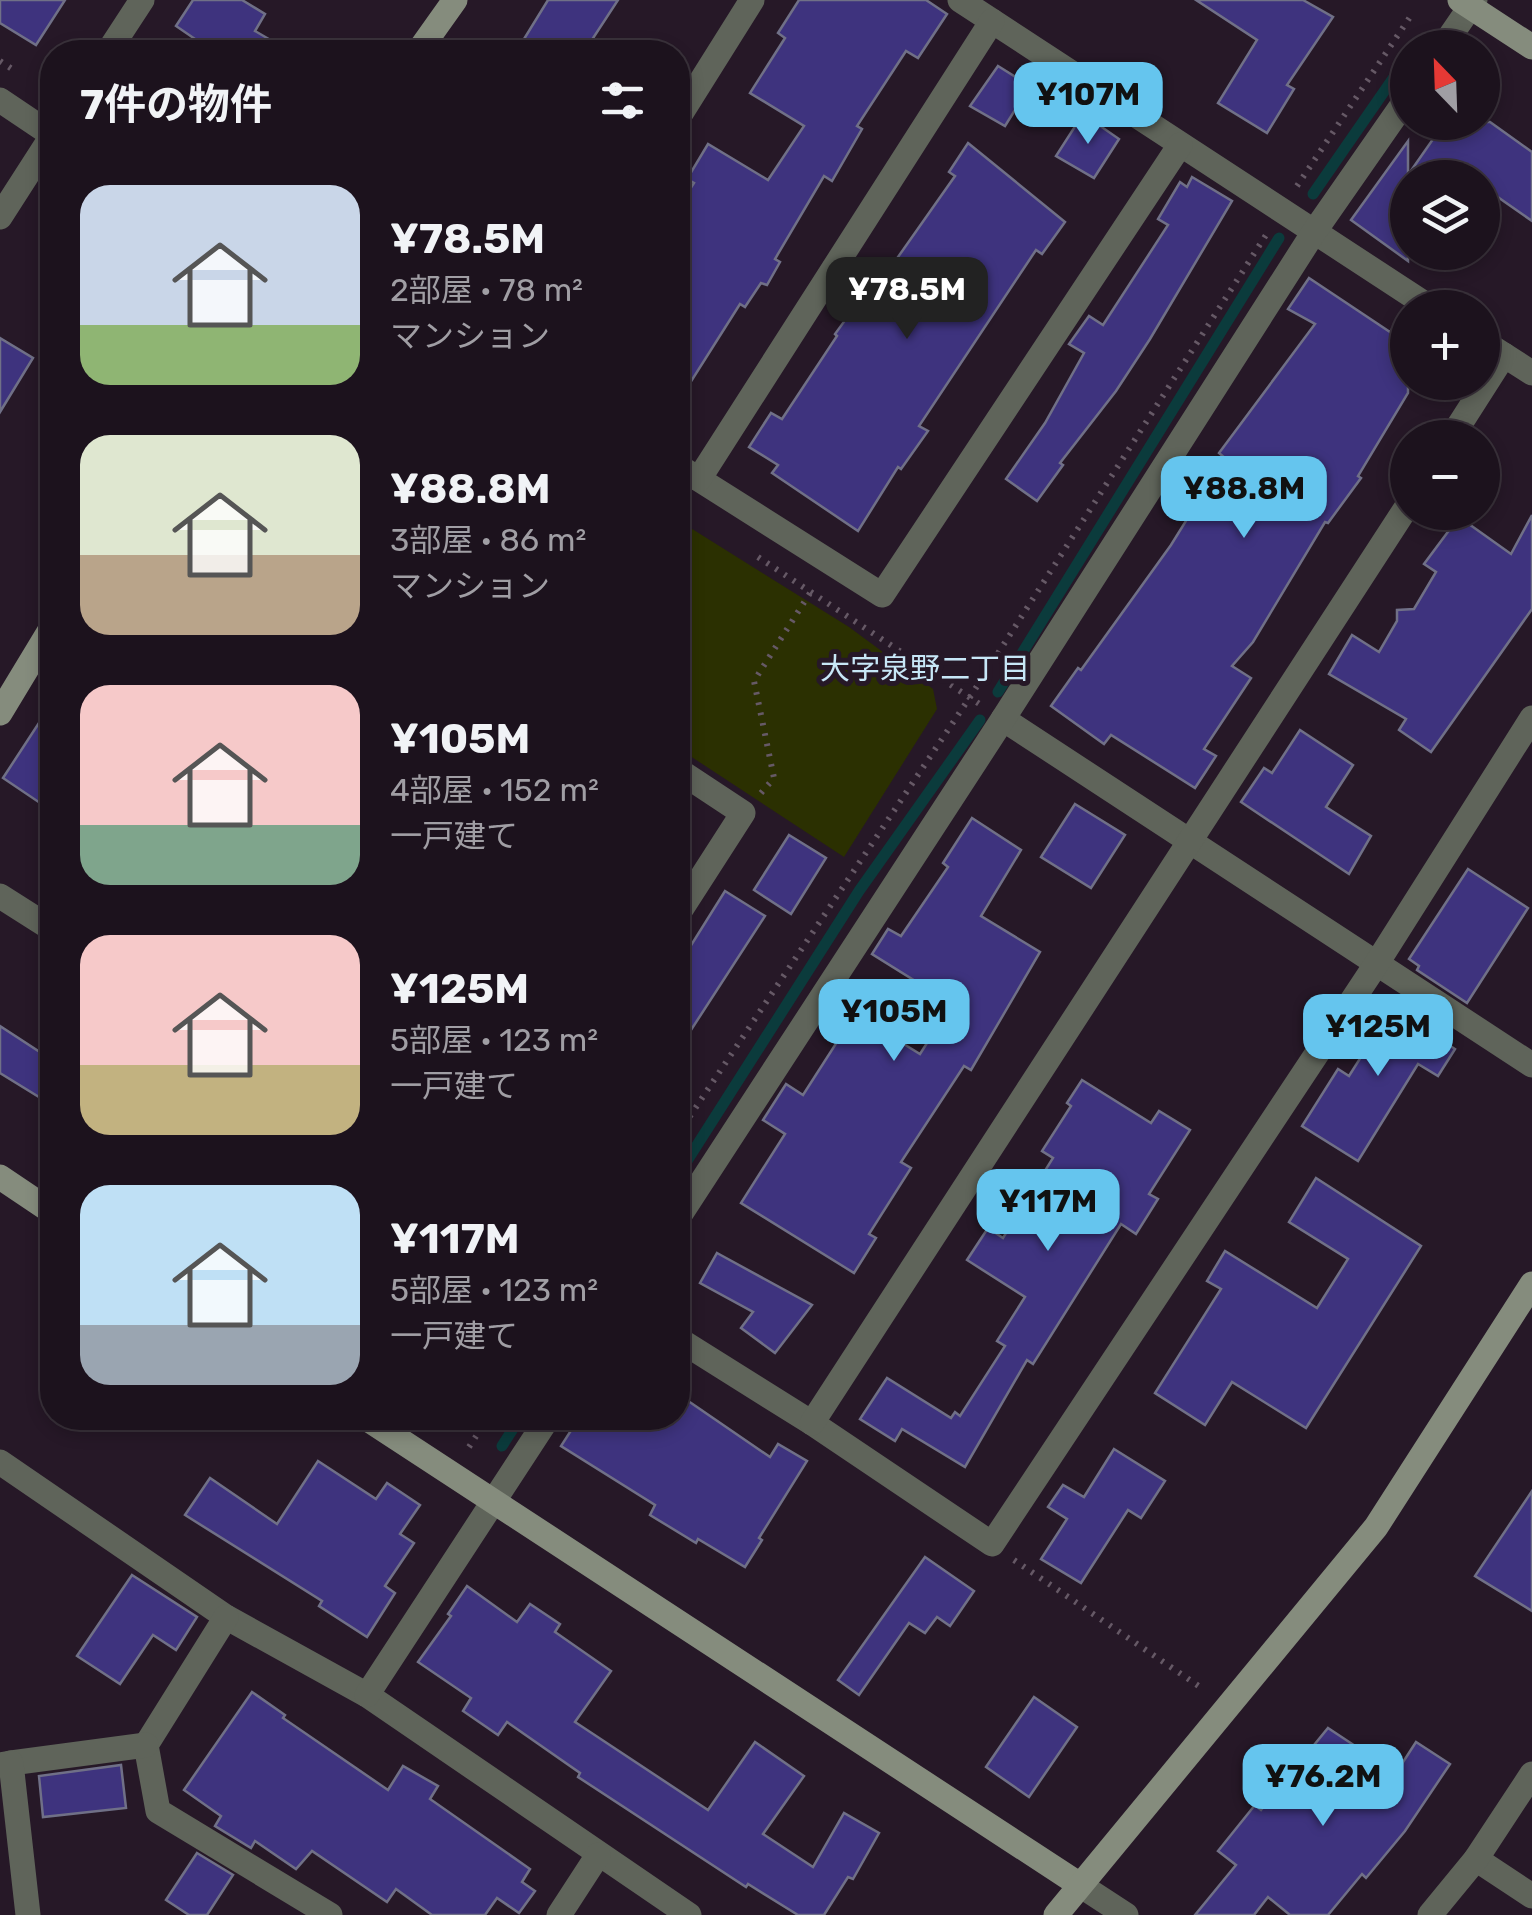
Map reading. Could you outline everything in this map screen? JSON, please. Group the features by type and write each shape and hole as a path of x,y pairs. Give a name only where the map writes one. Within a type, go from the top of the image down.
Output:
{"street":[{"path":"116,40 142,0"},
{"path":"427,40 455,0"},
{"path":"690,99 752,0"},
{"path":"960,0 1403,290"},
{"path":"1453,30 1469,2 1532,47"},
{"path":"690,469 992,21"},
{"path":"0,100 40,127"},
{"path":"690,1200 1314,232 1390,123"},
{"path":"690,473 882,596 1180,145"},
{"path":"0,217 40,154"},
{"path":"1500,352 1532,373"},
{"path":"812,1423 1392,530"},
{"path":"0,713 40,647"},
{"path":"690,1347 992,1544 1378,963 1532,718"},
{"path":"1003,719 1532,1065"},
{"path":"690,778 743,813 690,895"},
{"path":"0,896 40,921"},
{"path":"0,1178 40,1204"},
{"path":"1056,1915 1376,1528 1532,1284"},
{"path":"384,1430 1126,1915"},
{"path":"367,1695 540,1430"},
{"path":"0,1462 226,1617 367,1695 689,1915"},
{"path":"226,1617 146,1744 158,1811 330,1915"},
{"path":"28,1915 6,1764 146,1744"},
{"path":"1430,1915 1476,1859 1532,1774"},
{"path":"558,1915 598,1855"},
{"path":"1476,1859 1532,1896"}],"path":[{"path":"690,1116 970,697 1410,17"},
{"path":"745,548 970,697"},
{"path":"743,813 774,778 754,682 810,592"},
{"path":"468,1448 480,1430"},
{"path":"992,1544 1204,1689"}],"green space":[{"path":"690,528 849,627 933,689 937,709 844,857 690,756"}],"building":[{"path":"0,0 65,0 36,45 0,23"},
{"path":"193,0 242,0 265,14 255,31 270,40 196,40 176,26"},
{"path":"548,0 618,0 592,40 523,40"},
{"path":"799,0 926,0 947,14 918,58 906,51 857,126 862,129 832,181 824,176 775,259 780,262 767,285 761,283 745,307 740,304 690,383 690,189 694,183 690,174 708,144 768,180 804,126 750,93 785,38 778,33"},
{"path":"1196,0 1303,0 1333,17 1287,85 1294,89 1267,133 1218,103 1257,40"},
{"path":"998,66 1030,86 1005,126 970,106"},
{"path":"1083,114 1119,139 1094,178 1056,156"},
{"path":"1500,129 1532,152 1532,221 1500,199 1500,160 1418,160 1432,140 1500,140"},
{"path":"1408,141 1408,160 1394,160"},
{"path":"968,143 1065,222 1042,254 1036,250 919,426 928,431 901,469 898,467 858,531 772,473 778,465 749,447 771,413 782,419 835,334 862,297 872,294 955,176 949,172"},
{"path":"1390,166 1390,248 1351,220"},
{"path":"1192,177 1232,201 1150,339 1037,501 1006,479 1045,423 1084,353 1069,344 1089,316 1103,325 1168,225 1158,219 1180,182 1187,187"},
{"path":"1309,278 1390,332 1390,400 1404,400 1358,476 1361,478 1325,522 1253,642 1232,666 1251,678 1204,749 1216,756 1195,788 1111,735 1104,744 1051,706 1171,545 1225,458 1219,453 1315,324 1288,309"},
{"path":"0,338 33,358 0,412"},
{"path":"1532,515 1532,609 1431,752 1399,730 1406,719 1329,674 1352,635 1379,652 1397,621 1397,610 1414,609 1436,572 1424,564 1449,530 1477,530 1511,554"},
{"path":"40,721 40,803 3,778"},
{"path":"1300,730 1353,765 1326,807 1371,836 1349,874 1241,802 1264,768 1272,773"},
{"path":"1075,804 1125,835 1091,888 1041,857"},
{"path":"972,818 1021,850 981,916 1040,952 971,1070 964,1066 901,1162 911,1168 869,1234 876,1238 854,1273 741,1203 785,1134 763,1120 786,1084 803,1095 855,1014 920,1054 952,1004 872,954 888,929 901,936 948,867 943,863"},
{"path":"789,835 826,858 791,914 754,890"},
{"path":"1468,869 1528,908 1467,1003 1417,970 1419,966 1409,959"},
{"path":"725,891 765,916 690,1032 690,947"},
{"path":"1399,997 1450,1031 1443,1041 1455,1049 1438,1076 1418,1064 1358,1161 1302,1126 1338,1069 1349,1076"},
{"path":"0,1026 40,1052 40,1098 0,1073"},
{"path":"1082,1080 1151,1123 1159,1111 1190,1130 1149,1194 1158,1199 1136,1234 1121,1224 1033,1364 1027,1360 965,1467 902,1429 895,1441 860,1419 887,1378 951,1418 955,1412 960,1416 1005,1346 997,1341 1025,1297 967,1260 988,1228 1003,1238 1053,1158 1042,1151 1071,1106 1067,1103"},
{"path":"1316,1178 1421,1246 1306,1428 1232,1382 1205,1425 1155,1393 1221,1289 1207,1281 1225,1251 1317,1308 1348,1259 1289,1222"},
{"path":"717,1253 812,1305 775,1353 741,1328 753,1312 700,1283"},
{"path":"690,1402 770,1457 778,1444 807,1461 745,1567 650,1515 655,1505 561,1446 571,1430 690,1430"},
{"path":"1114,1449 1165,1481 1141,1518 1128,1510 1081,1583 1041,1559 1067,1519 1048,1507 1063,1485 1084,1497"},
{"path":"318,1461 376,1499 387,1483 420,1505 400,1534 414,1543 385,1586 395,1593 367,1637 319,1606 322,1601 185,1515 210,1478 277,1524"},
{"path":"1532,1491 1532,1611 1475,1576"},
{"path":"925,1557 974,1591 950,1626 937,1617 925,1633 909,1623 859,1695 838,1680"},
{"path":"132,1575 197,1617 176,1650 153,1635 120,1684 77,1656"},
{"path":"467,1586 517,1622 530,1604 560,1624 555,1632 611,1671 575,1722 708,1810 755,1742 804,1776 763,1834 813,1867 844,1813 879,1833 853,1879 848,1877 824,1915 798,1915 748,1884 746,1887 578,1777 580,1773 507,1722 498,1735 463,1711 471,1698 418,1662"},
{"path":"252,1692 388,1790 403,1766 438,1786 430,1799 530,1869 522,1882 535,1891 519,1913 497,1898 485,1915 432,1915 396,1889 387,1902 312,1851 296,1869 255,1841 251,1848 215,1826 221,1816 184,1790"},
{"path":"1034,1697 1077,1727 1029,1797 986,1767"},
{"path":"1328,1728 1396,1773 1416,1742 1450,1764 1405,1831 1366,1878 1362,1874 1328,1915 1290,1915 1268,1897 1254,1915 1195,1915 1236,1865 1218,1851 1255,1805 1261,1810"},
{"path":"121,1765 126,1808 43,1817 39,1776"},
{"path":"197,1853 233,1875 207,1915 189,1915 166,1900"}],"waterway":[{"path":"1313,194 1390,83"},
{"path":"998,692 1279,238"},
{"path":"690,1156 859,891 980,720"},
{"path":"502,1446 512,1430"}],"district":[{"name":"大字泉野二丁目","path":"925,669"}]}
